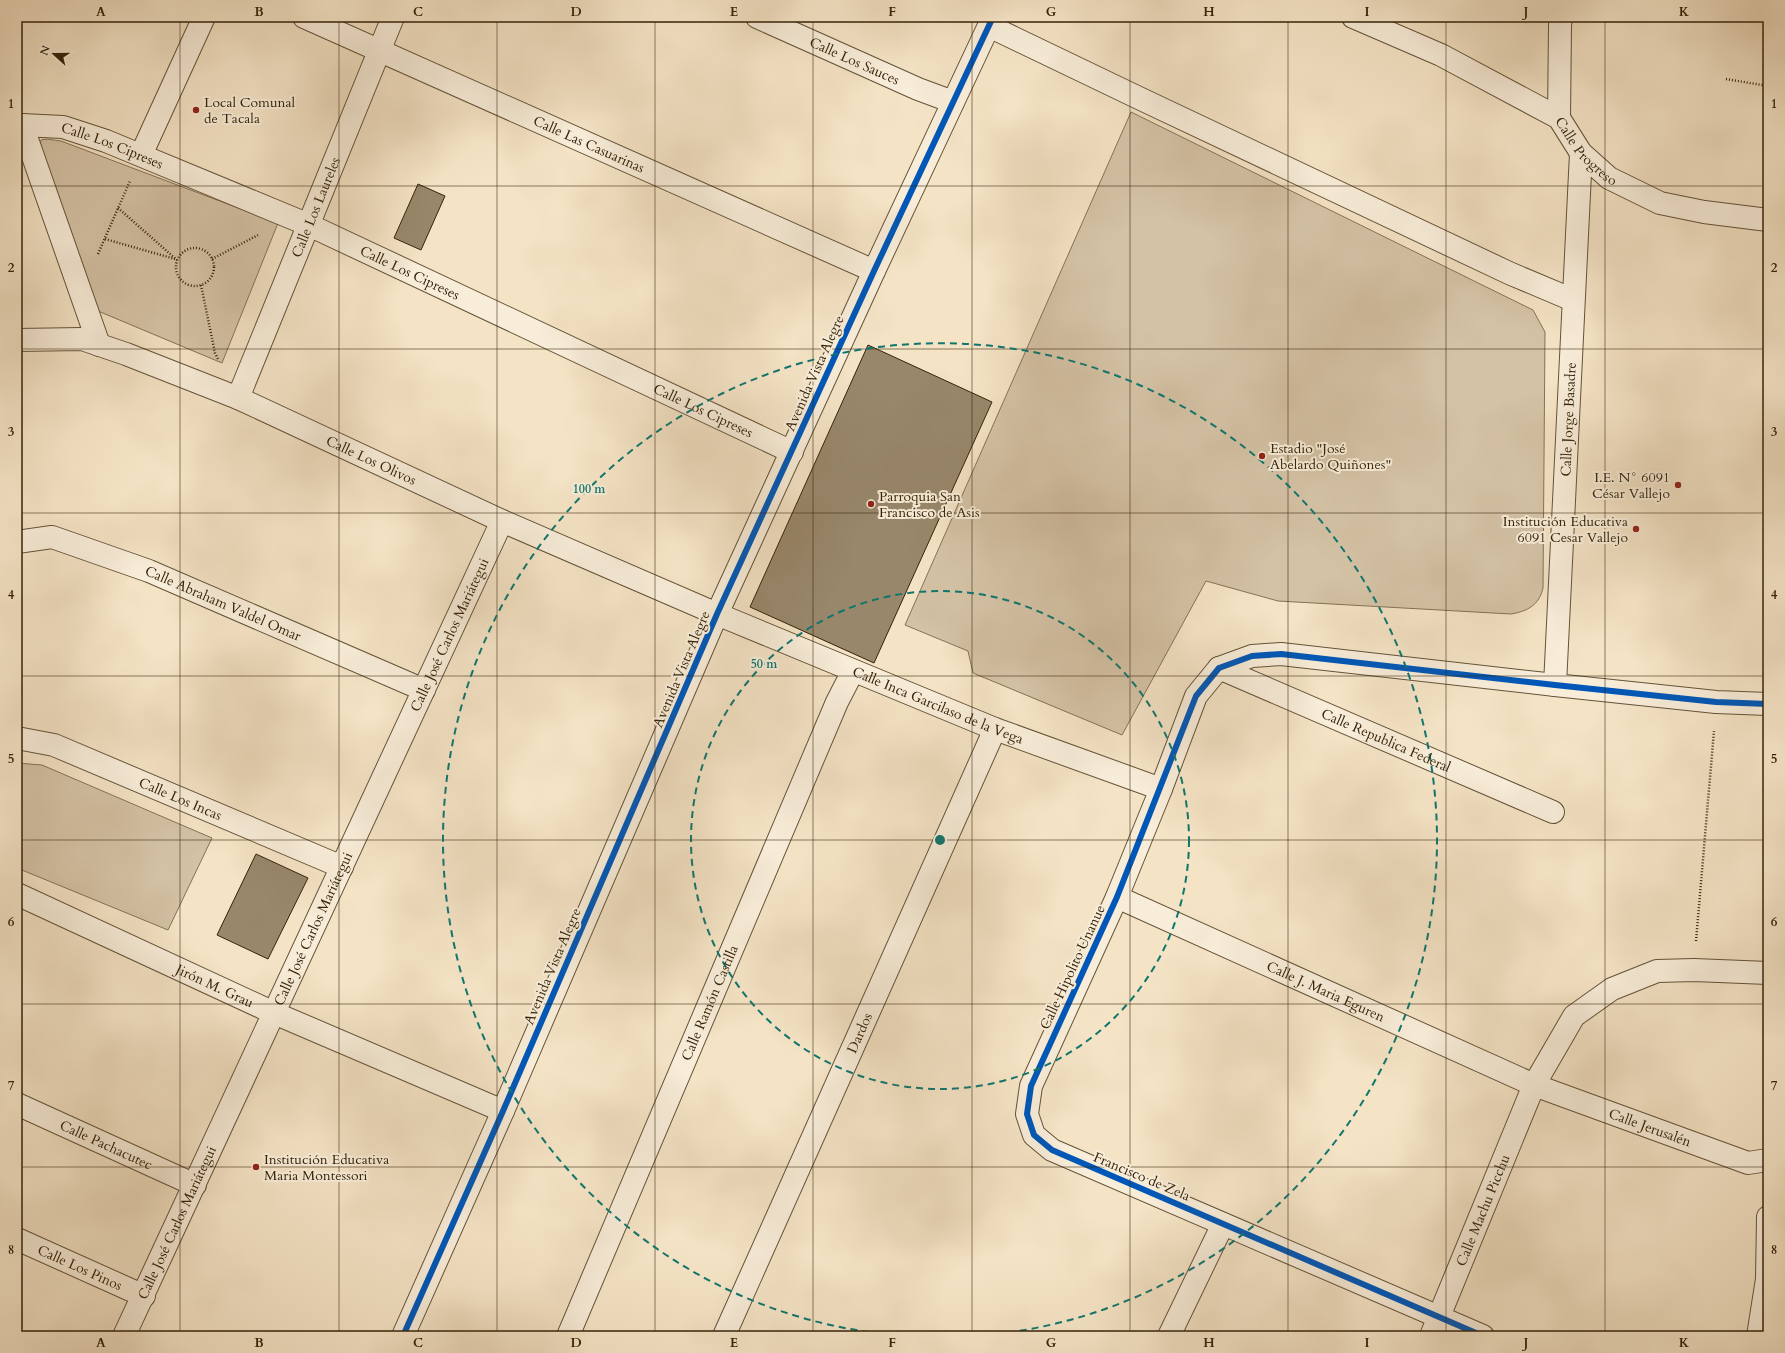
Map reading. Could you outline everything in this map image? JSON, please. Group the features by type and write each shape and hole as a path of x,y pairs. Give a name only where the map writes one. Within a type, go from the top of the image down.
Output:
{"street":[{"path":"141,155 204,17"},
{"name":"Calle Las Casuarinas","path":"304,17 874,271"},
{"name":"Calle Los Laureles","path":"238,398 393,17"},
{"name":"Calle Los Sauces","path":"757,17 918,89 953,102"},
{"name":"Calle Progreso","path":"1353,17 1441,55 1559,118 1582,153 1609,178 1660,203 1704,212 1768,220"},
{"path":"1559,118 1560,25 1562,17"},
{"path":"991,21 1141,99 1495,266 1573,300"},
{"name":"Avenida Vista Alegre","path":"403,1336 503,1111 717,614 874,271 991,21"},
{"path":"19,126 99,345"},
{"name":"Calle Los Cipreses","path":"19,126 63,127 106,141 309,225 792,452"},
{"name":"Calle Jorge Basadre","path":"1555,685 1573,300 1582,153"},
{"name":"Calle Los Olivos","path":"17,340 82,339 238,398 502,521 717,614"},
{"name":"Calle José Carlos Mariátegui","path":"124,1336 144,1296 502,521"},
{"name":"Calle Abraham Valdel Omar","path":"17,542 52,537 149,571 424,690"},
{"name":"Calle Inca Garcilaso de la Vega","path":"717,614 995,729 1160,789"},
{"path":"1218,668 1252,656 1281,654 1716,702 1768,704"},
{"name":"Calle Hipolito Unanue","path":"1052,1150 1034,1135 1028,1114 1030,1086 1117,897 1196,696 1218,668"},
{"name":"Calle Republica Federal","path":"1218,668 1553,812"},
{"name":"Calle Ramón Castilla","path":"568,1336 834,710 853,671"},
{"name":"Dardos","path":"724,1336 995,729"},
{"name":"Calle Los Incas","path":"17,738 54,745 342,867"},
{"name":"Jirón M. Grau","path":"17,894 274,1012 503,1111"},
{"name":"Calle J. Maria Eguren","path":"1117,897 1534,1085"},
{"name":"Calle Machu Picchu","path":"1435,1327 1534,1085 1574,1016 1612,989 1657,971 1694,970 1768,973"},
{"name":"Calle Jerusalén","path":"1534,1085 1748,1163 1768,1160"},
{"name":"Calle Pachacutec","path":"17,1104 195,1185"},
{"name":"Francisco de Zela","path":"1052,1150 1223,1224 1435,1327 1483,1336"},
{"path":"1758,1336 1767,1279 1768,1217"},
{"path":"1169,1336 1223,1224"},
{"name":"Calle Los Pinos","path":"17,1239 144,1296"}],"path":[{"path":"1726,79 1768,86"},
{"path":"81,293 141,155"},
{"path":"118,208 177,260"},
{"path":"105,239 177,260"},
{"path":"191,248 198,248 209,254 214,266 213,272 206,282 201,285 189,285 179,278 176,266 177,260 181,254 191,248"},
{"path":"201,285 215,353 238,398"},
{"path":"1694,970 1716,702"}],"shaded area":[{"name":"Estadio \"José Abelardo Quiñones\"","path":"1131,112 1533,310 1545,332 1543,588 1536,603 1528,609 1511,614 1278,601 1206,581 1122,735 973,673 968,651 905,625"},
{"path":"47,139 61,141 278,223 222,363 98,311 39,144 41,140"},
{"path":"17,763 42,765 212,838 168,930 17,868"}],"building":[{"path":"418,184 445,196 421,250 394,238"},
{"name":"Parroquia San Francisco de Asis","path":"868,345 992,402 874,663 750,607"},
{"path":"256,854 308,878 268,959 217,935"}],"cycle path":[{"path":"403,1336 503,1111 717,614 874,271 993,17"},
{"path":"1483,1336 1052,1150 1034,1135 1027,1114 1031,1086 1117,897 1196,696 1219,668 1252,656 1281,654 1716,702 1768,704"}],"place":[{"name":"Local Comunal de Tacala","path":"196,110"},
{"name":"Estadio \"José Abelardo Quiñones\"","path":"1262,456"},
{"name":"I.E. N° 6091 César Vallejo","path":"1678,485"},
{"name":"Parroquia San Francisco de Asis","path":"871,504"},
{"name":"Institución Educativa 6091 Cesar Vallejo","path":"1636,529"},
{"name":"Institución Educativa Maria Montessori","path":"256,1167"}]}
